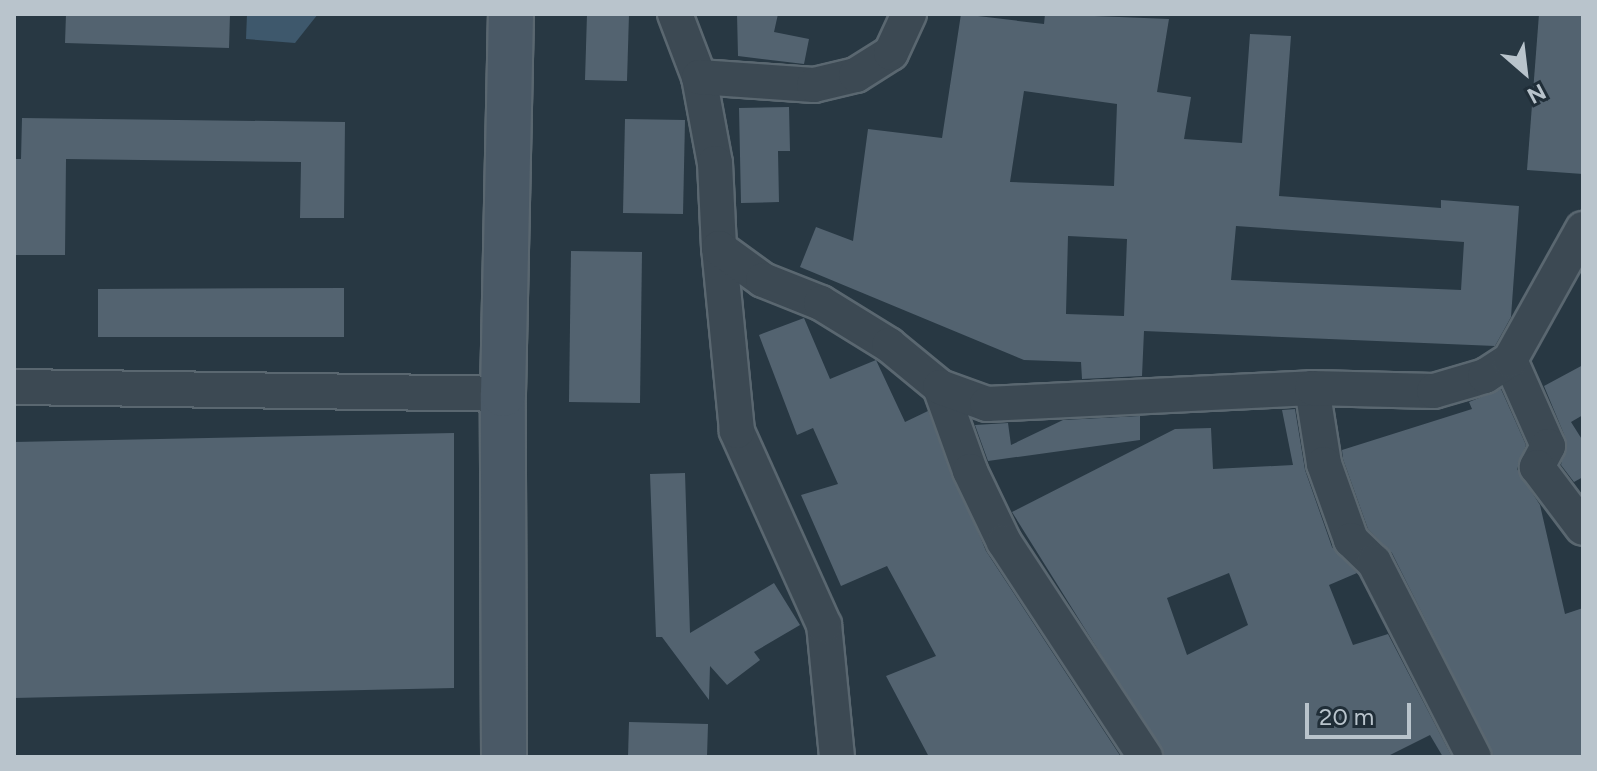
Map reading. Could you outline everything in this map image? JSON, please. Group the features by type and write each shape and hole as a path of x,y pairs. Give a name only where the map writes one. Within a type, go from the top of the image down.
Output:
{"street":[{"path":"504,757 503,394 511,14"},
{"path":"675,14 699,77 715,163 719,248 737,431 824,625 837,757"},
{"path":"699,77 814,85 856,75 891,53 909,14"},
{"path":"719,248 763,280 821,303 889,345 940,387 987,404 1312,388 1434,391 1485,376 1510,360 1583,229"},
{"path":"1510,360 1548,446 1537,467 1583,528"},
{"path":"14,387 503,394"},
{"path":"940,387 970,471 1004,542 1145,757"},
{"path":"1312,388 1324,464 1351,540 1374,562 1474,757"}],"water":[{"path":"247,14 318,14 295,43 246,39"}],"building":[{"path":"66,14 230,14 229,48 65,43"},
{"path":"587,14 629,14 627,81 585,80"},
{"path":"737,14 778,14 774,32 809,39 804,64 738,56"},
{"path":"961,14 1044,24 1045,14 1169,19 1157,92 1191,97 1184,139 1242,143 1250,34 1291,36 1279,196 1441,208 1441,200 1519,206 1511,317 1495,346 1144,331 1142,376 1082,379 1081,362 1024,360 800,267 816,227 853,241 868,129 942,138","holes":["1024,91 1117,104 1114,186 1010,182","1236,226 1464,242 1461,290 1231,280","1068,236 1127,239 1124,316 1066,314"]},
{"path":"1539,14 1583,14 1583,174 1527,170"},
{"path":"789,107 790,151 778,151 779,202 741,203 739,108"},
{"path":"22,118 345,122 344,218 300,218 301,162 66,159 65,255 14,255 14,159 21,159"},
{"path":"625,119 685,120 683,214 623,213"},
{"path":"571,251 642,252 640,403 569,402"},
{"path":"344,288 344,337 98,337 98,289"},
{"path":"804,318 830,379 876,360 905,422 928,411 986,551 1121,757 929,757 886,676 936,656 887,566 841,586 801,495 838,484 813,428 797,435 759,335"},
{"path":"1583,365 1583,415 1571,422 1583,441 1583,477 1574,482 1561,465 1566,439 1544,386"},
{"path":"1501,389 1526,445 1517,469 1540,505 1565,614 1583,608 1583,757 1494,757 1392,553 1368,529 1343,459 1342,450 1472,409 1469,402"},
{"path":"1295,409 1305,470 1332,547 1357,573 1329,585 1353,645 1388,634 1452,757 1443,757 1430,735 1386,757 1165,757 1012,512 1175,429 1211,428 1213,469 1293,465 1282,410","holes":["1229,573 1248,625 1187,655 1167,598"]},
{"path":"1140,416 1140,440 988,461 975,425 1008,423 1011,445 1063,420"},
{"path":"454,433 454,688 14,698 14,442"},
{"path":"685,473 690,633 774,583 800,625 754,652 760,660 727,685 710,666 709,700 662,637 656,637 650,474"},
{"path":"629,722 708,724 707,757 628,757"}]}
